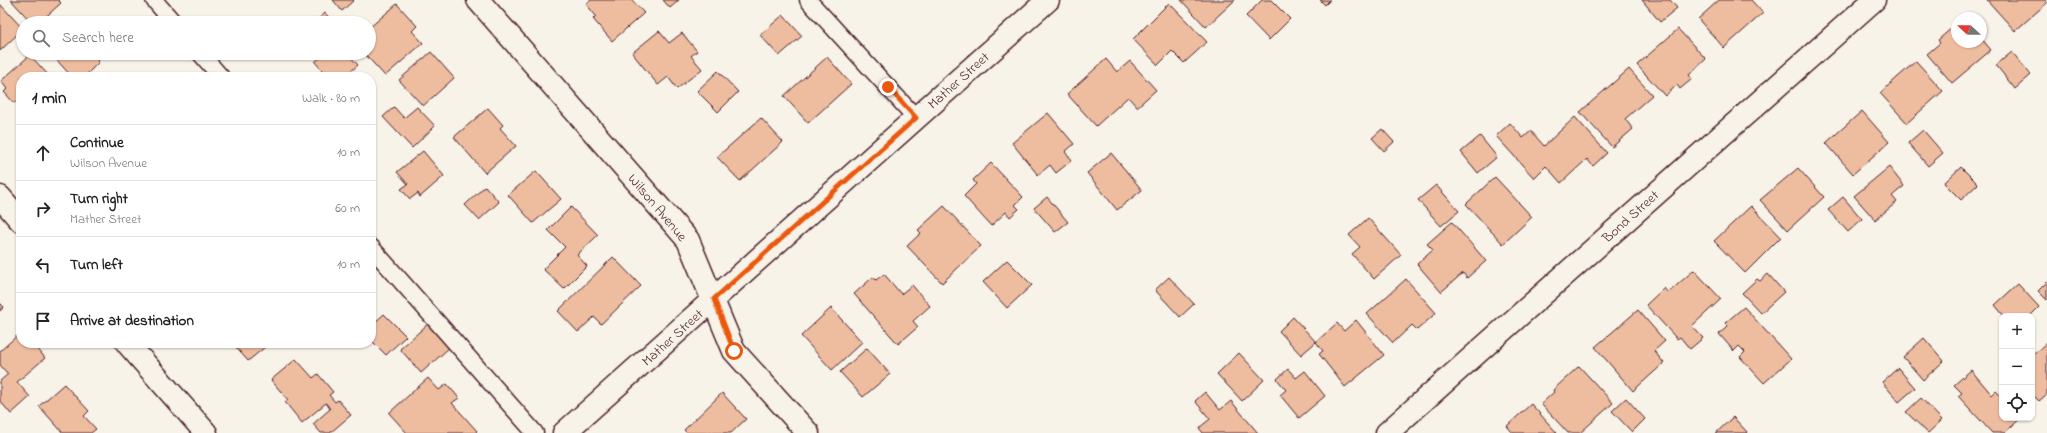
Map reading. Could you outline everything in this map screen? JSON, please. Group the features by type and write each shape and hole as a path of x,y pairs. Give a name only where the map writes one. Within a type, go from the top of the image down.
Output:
{"street":[{"name":"Wilson Avenue","path":"478,0 688,240 714,299 734,351 808,433"},
{"name":"Mather Street","path":"564,433 1048,0"},
{"name":"Bond Street","path":"1387,433 1874,0"},
{"path":"0,197 16,215"},
{"path":"131,348 206,433"}],"lane":[{"path":"154,0 168,16"},
{"path":"808,0 916,118"},
{"path":"206,60 217,72"},
{"path":"376,253 535,433"}],"building":[{"path":"11,0 58,0 61,3 47,16 26,16"},
{"path":"333,0 354,0 342,11"},
{"path":"591,0 632,0 644,13 612,41 593,19 596,16 586,4"},
{"path":"663,0 679,0 670,8"},
{"path":"1181,0 1235,0 1206,27"},
{"path":"1262,0 1271,0 1290,19 1269,40 1246,16"},
{"path":"1320,0 1330,0 1325,5"},
{"path":"1642,0 1670,0 1677,8 1660,22"},
{"path":"1719,0 1751,0 1763,13 1724,48 1698,19"},
{"path":"1987,0 2045,0 2047,3 2015,31"},
{"path":"1169,3 1207,42 1184,63 1172,51 1158,65 1133,39"},
{"path":"0,4 16,21 16,36 0,51"},
{"path":"397,4 417,26 412,31 423,43 385,76 370,60 376,60 376,22"},
{"path":"783,15 802,36 779,56 760,35"},
{"path":"1678,29 1706,59 1689,75 1692,79 1680,89 1677,85 1665,96 1637,65"},
{"path":"1951,29 1951,48 1987,48 1987,45 1991,50 1952,83 1927,54 1940,43 1938,40"},
{"path":"659,31 669,43 682,33 697,51 691,56 702,69 677,89 668,77 658,85 632,53"},
{"path":"431,52 454,78 423,106 399,80"},
{"path":"2012,52 2031,75 2015,89 1996,65"},
{"path":"827,57 851,84 808,123 784,96"},
{"path":"1106,59 1117,72 1130,61 1156,90 1137,107 1128,97 1096,126 1067,94"},
{"path":"24,60 35,60 45,72 16,72 16,102 14,103 4,92 7,89 1,81"},
{"path":"57,60 97,60 99,62 89,72 68,72"},
{"path":"317,60 353,60 358,65 350,72 324,72 315,62"},
{"path":"1916,61 1943,91 1907,123 1880,93"},
{"path":"1629,69 1652,95 1625,119 1633,129 1612,147 1580,112"},
{"path":"718,71 738,92 718,112 697,91"},
{"path":"394,107 404,118 417,107 435,126 412,148 383,117"},
{"path":"488,108 503,125 500,128 516,146 485,173 454,137"},
{"path":"1862,111 1889,142 1853,174 1826,143"},
{"path":"1048,113 1074,144 1065,152 1072,160 1056,173 1050,165 1038,175 1012,143"},
{"path":"1575,117 1607,153 1593,166 1587,159 1561,183 1546,166 1534,178 1496,136 1510,123 1523,138 1531,131 1544,146"},
{"path":"761,118 783,142 740,181 717,157"},
{"path":"1382,129 1394,142 1384,151 1372,138"},
{"path":"1923,130 1943,153 1928,166 1908,143"},
{"path":"1480,136 1497,157 1478,173 1461,152"},
{"path":"423,151 444,176 420,197 418,193 410,199 401,189 408,184 397,172"},
{"path":"1111,153 1142,190 1117,210 1087,173"},
{"path":"991,163 1023,197 1015,205 1019,209 1010,217 1006,212 991,226 964,196 976,184 973,180"},
{"path":"1889,167 1904,186 1892,196 1897,202 1875,220 1854,196"},
{"path":"1961,167 1978,184 1961,200 1944,183"},
{"path":"1798,168 1824,197 1788,230 1760,200"},
{"path":"536,171 561,199 533,223 508,195"},
{"path":"1495,177 1532,217 1503,244 1466,204"},
{"path":"1436,185 1459,211 1441,226 1418,200"},
{"path":"485,186 499,202 479,220 465,205"},
{"path":"1047,197 1068,222 1055,232 1034,208"},
{"path":"1843,197 1862,219 1848,232 1828,210"},
{"path":"944,206 981,246 942,283 907,246 921,233 918,230"},
{"path":"1751,206 1781,237 1745,273 1714,241"},
{"path":"571,207 598,235 577,255 587,266 564,289 543,269 565,247 548,230"},
{"path":"1368,218 1401,255 1374,279 1352,254 1360,247 1349,235"},
{"path":"1452,222 1486,261 1467,278 1463,273 1441,292 1417,264 1433,250 1427,244"},
{"path":"613,257 641,286 601,324 594,317 578,332 558,311"},
{"path":"1007,260 1032,285 1007,308 983,282"},
{"path":"1694,270 1721,299 1692,326 1703,338 1690,349 1680,337 1677,339 1646,305 1664,288 1668,293"},
{"path":"884,274 901,294 912,285 930,306 913,321 918,327 898,344 854,294 873,277 876,280"},
{"path":"1768,274 1784,292 1761,313 1742,293 1757,279 1760,281"},
{"path":"1169,277 1194,304 1180,317 1155,290"},
{"path":"1406,279 1436,313 1417,330 1412,325 1393,343 1367,314"},
{"path":"2047,282 2047,300 2038,291"},
{"path":"2018,284 2039,307 2033,313 2002,313 1995,305"},
{"path":"0,303 4,307 0,311"},
{"path":"1744,307 1791,359 1764,383 1740,357 1745,352 1739,346 1734,351 1719,334 1728,326 1725,323"},
{"path":"831,308 862,342 832,370 801,336"},
{"path":"1638,310 1665,341 1654,351 1664,363 1633,391 1595,347"},
{"path":"384,314 406,336 386,355 376,345 376,321"},
{"path":"1293,317 1316,342 1301,355 1279,331"},
{"path":"1356,320 1384,355 1345,387 1319,354 1323,351 1316,342 1337,323 1344,331"},
{"path":"429,323 450,347 421,373 400,349"},
{"path":"16,337 16,348 37,348 45,358 17,382 30,397 11,414 0,401 0,381 8,374 0,365 0,351"},
{"path":"1924,338 1944,361 1923,380 1903,357"},
{"path":"2047,342 2047,394 2039,401 2035,397 2035,353"},
{"path":"236,348 264,348 248,361"},
{"path":"867,348 890,374 863,397 840,372"},
{"path":"1239,353 1264,380 1242,401 1217,374"},
{"path":"296,359 313,378 318,374 333,392 329,395 335,402 338,400 351,415 330,433 321,433 313,424 330,409 326,403 302,423 285,402 288,400 271,380"},
{"path":"1579,366 1613,403 1580,433 1568,433 1541,404 1554,392 1553,390"},
{"path":"1898,368 1915,388 1899,402 1882,382"},
{"path":"1288,369 1296,378 1305,371 1325,396 1299,418 1280,395 1286,390 1277,379"},
{"path":"1971,370 1992,395 1996,391 1999,394 1999,421 2018,421 2004,433 1992,433 1958,396 1962,393 1954,385"},
{"path":"428,378 439,390 447,384 459,398 452,403 477,431 475,433 407,433 389,413"},
{"path":"64,384 89,411 84,416 96,429 91,433 63,433 39,406"},
{"path":"1205,392 1220,410 1231,401 1258,433 1203,433 1199,428 1210,419 1195,401"},
{"path":"722,393 746,419 731,433 687,433 684,430"},
{"path":"1626,398 1645,419 1632,432 1612,411"},
{"path":"1921,398 1942,420 1928,433 1906,412"},
{"path":"1531,404 1557,433 1513,433 1507,426"},
{"path":"1733,417 1748,433 1716,433"}],"route":[{"path":"734,351 714,299 916,118 888,87"}]}
